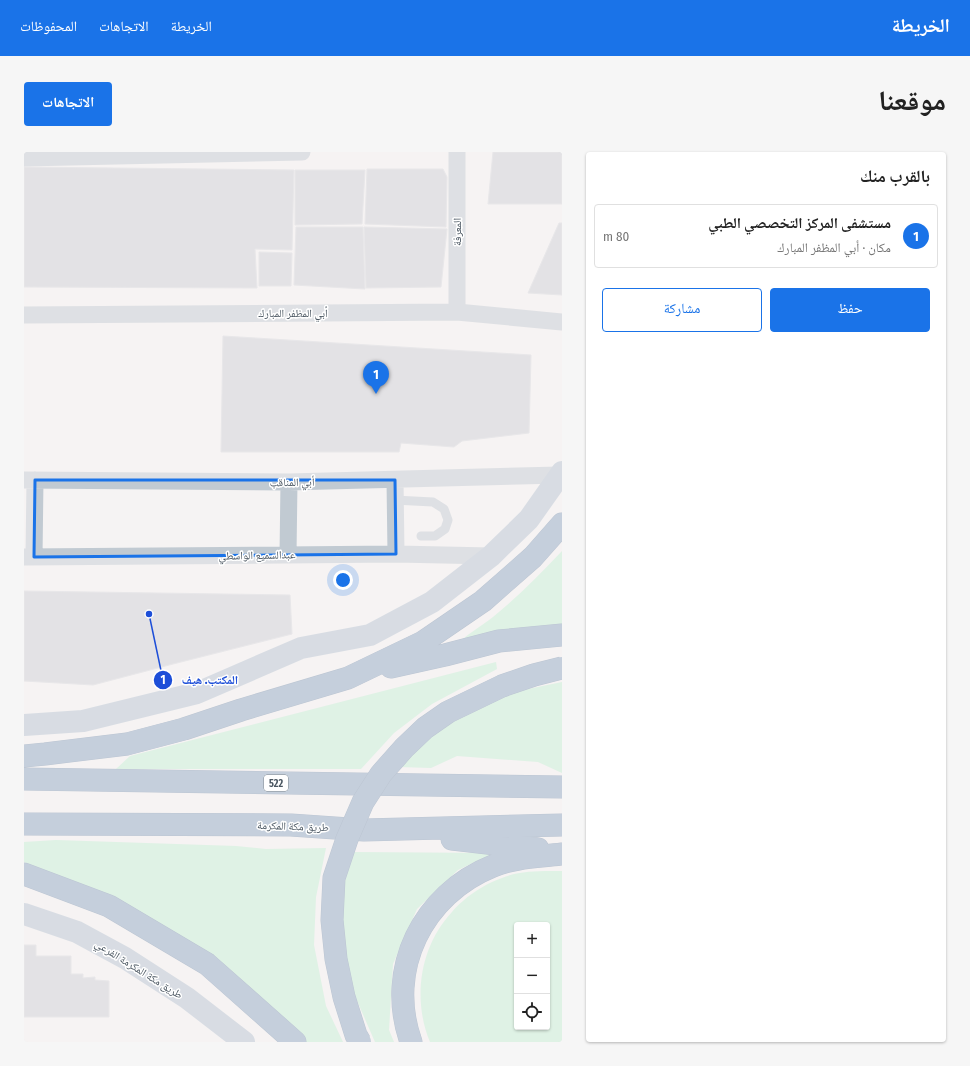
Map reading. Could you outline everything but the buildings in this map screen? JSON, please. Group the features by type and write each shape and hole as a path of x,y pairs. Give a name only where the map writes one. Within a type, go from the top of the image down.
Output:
{"highway":[{"path":"348,678 423,642 483,601 533,557 562,524"},
{"path":"24,756 134,742 184,730 241,710 383,668 432,658 499,641 562,635"},
{"path":"360,1042 356,1035 344,997 336,959 332,920 334,878 347,839 363,802 381,774 404,748 425,728 448,712 502,686 534,675 562,668"},
{"name":"522","path":"24,779 562,787"},
{"name":"طريق مكة المكرمة","path":"24,824 291,825 364,830 562,825"},
{"path":"364,830 562,853"},
{"path":"411,1042 403,1007 404,979 410,952 415,939 421,926 433,909 458,885 482,870 509,861 562,853"},
{"path":"24,874 109,906 206,964 295,1042"}],"main road":[{"path":"24,725 83,721 198,693 301,648 370,635 432,602 491,556 529,519 561,474"},
{"name":"طريق مكة المكرمة الفرعي","path":"24,914 77,932 124,958 186,998 243,1042"}],"street":[{"path":"24,158 302,152"},
{"name":"المعرفة","path":"456,152 457,312"},
{"name":"أبي المظفر المبارك","path":"24,315 457,312 562,322"},
{"name":"أبي المناقب","path":"30,480 288,482 561,474"},
{"path":"29,557 30,480"},
{"path":"395,480 394,500 396,554"},
{"path":"288,482 288,555"},
{"name":"عبدالسميع الواسطي","path":"29,557 396,554 491,556"}],"lane":[{"path":"394,500 433,502 444,509 448,520 445,529 435,536 421,536"}],"highlighted area":[{"path":"35,480 395,480 396,554 34,557"}],"green space":[{"path":"562,551 562,627 454,647 511,601"},
{"path":"496,662 497,669 432,704 394,733 361,769 116,769 130,756"},
{"path":"562,682 562,773 538,762 457,756 431,768 399,767 440,728 489,701 523,690"},
{"path":"56,840 236,846 266,849 326,848 316,897 314,945 326,1006 343,1042 304,1042 83,886 24,862 24,842"},
{"path":"353,852 494,853 458,870 417,909 393,964 389,1030 394,1042 375,1042 348,980 342,938 343,888"},
{"path":"562,871 562,1042 430,1042 424,1025 421,1008 422,974 426,957 441,926 460,903 476,891 509,875 532,872"}],"place":[{"name":"مستشفى المركز التخصصي الطبي","path":"376,394"},
{"name":"المكتب. هيف","path":"149,614"}]}
